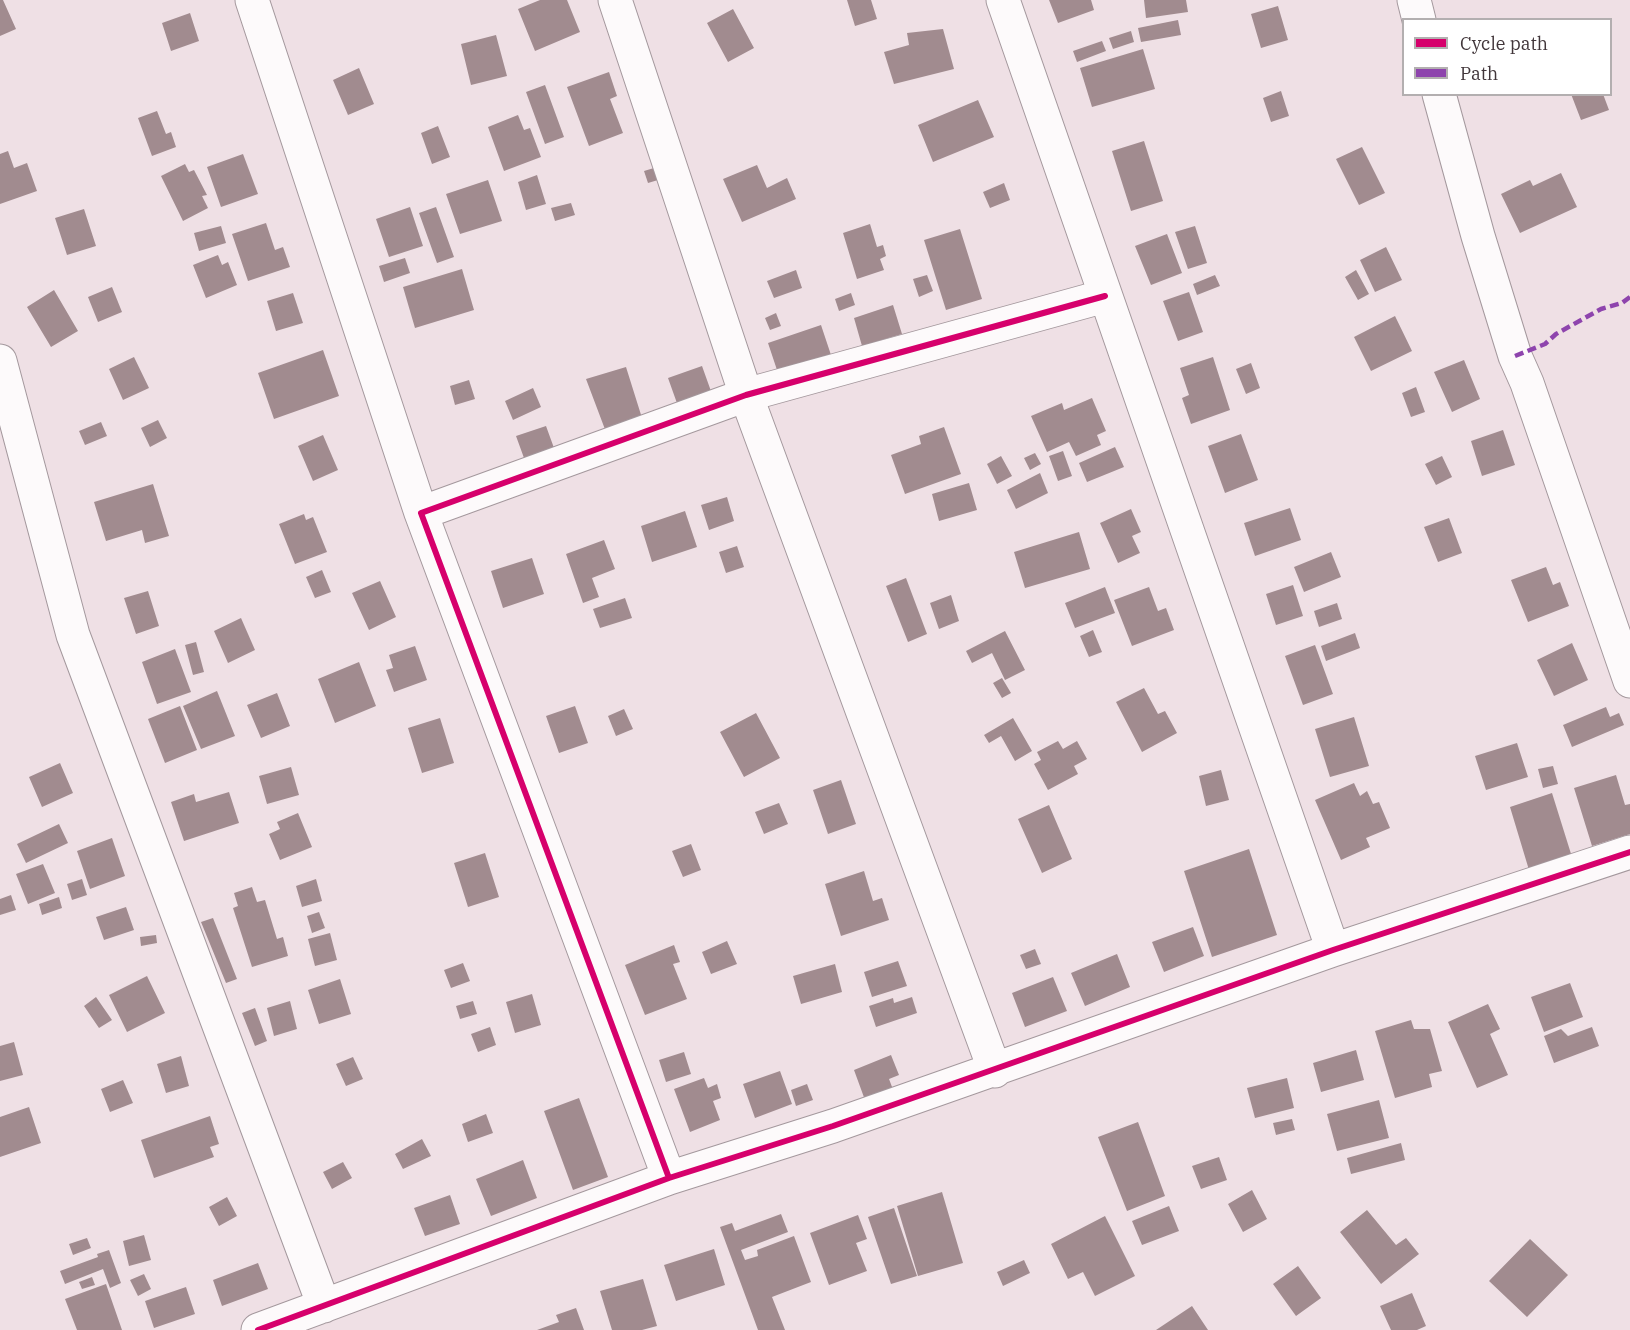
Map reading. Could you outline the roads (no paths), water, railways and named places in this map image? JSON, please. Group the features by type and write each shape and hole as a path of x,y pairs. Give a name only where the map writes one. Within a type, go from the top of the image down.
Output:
{"street":[{"path":"252,0 421,513 669,1178"},
{"path":"615,0 746,395 995,1071"},
{"path":"1003,0 1334,950"},
{"path":"1414,0 1418,18"},
{"path":"1441,96 1478,236 1515,356 1527,383 1630,681"},
{"path":"421,513 746,395 1105,296"},
{"path":"0,361 73,635 324,1306"},
{"path":"258,1330 669,1178 833,1126 995,1071 1334,950 1630,852"}]}
